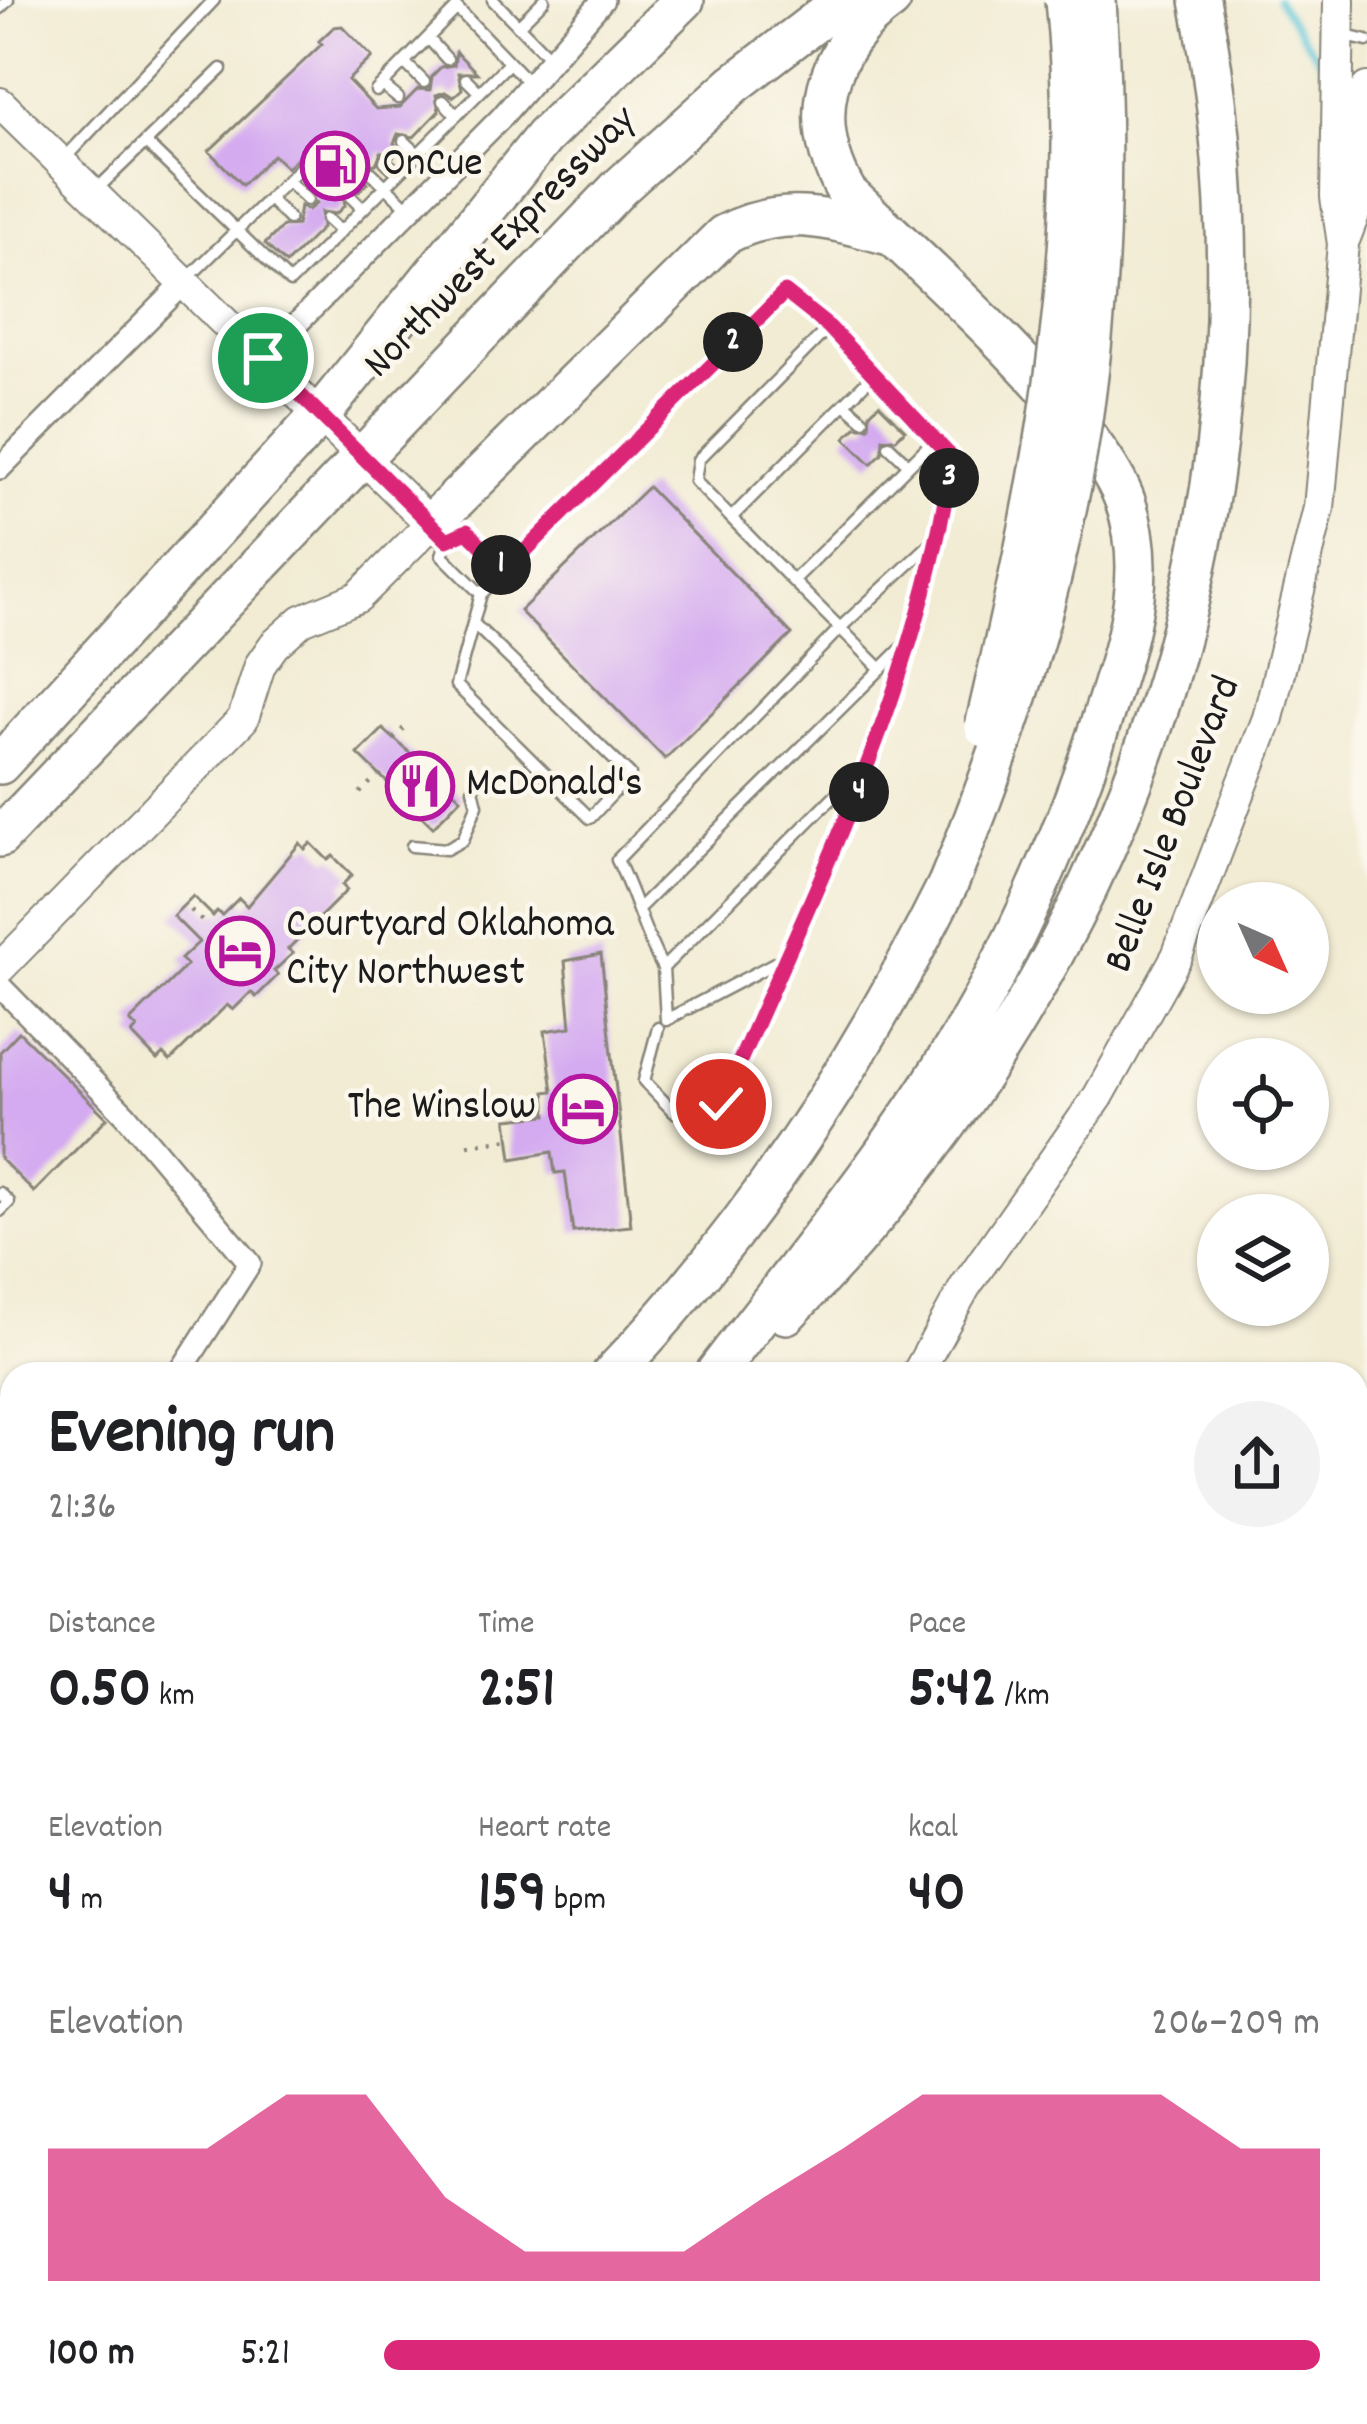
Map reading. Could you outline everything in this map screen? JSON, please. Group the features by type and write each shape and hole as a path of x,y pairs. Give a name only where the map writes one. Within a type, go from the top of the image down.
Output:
{"highway":[{"path":"544,137 641,0"},
{"name":"Northwest Expressway","path":"0,764 321,414 544,137 684,0"},
{"name":"Northwest Expressway","path":"0,837 620,188 734,84 844,0"},
{"path":"726,1362 903,1126 990,984 1052,854 1094,744 1136,601 1133,530 1106,462 1045,390 847,193 834,170 822,119 829,78 845,43 891,0"},
{"path":"947,884 1037,504 1058,379 1073,203 1065,0"},
{"path":"623,1362 710,1263 791,1157 894,992 947,884 1017,705 1057,566 1079,462 1102,238 1096,0"},
{"path":"730,1362 849,1249 919,1167 990,1068 1082,905 1146,754 1192,592 1222,384 1227,228 1218,114 1200,0"},
{"path":"439,532 724,236 760,219 799,214 894,237"}],"street":[{"path":"263,358 530,84 603,0"},
{"name":"Belle Isle Boulevard","path":"924,1362 965,1287 1098,1097 1189,929 1268,718 1319,508 1343,244 1336,197 1352,38 1339,0"},
{"name":"Belle Isle Boulevard","path":"1343,244 1358,204 1367,88"},
{"path":"0,103 439,532 358,597 302,620 274,645 260,664 243,719 0,968"},
{"path":"0,468 184,283"},
{"path":"0,986 125,1114 250,1263 187,1362"}],"lane":[{"path":"0,8 8,0"},
{"path":"61,163 214,0"},
{"path":"493,0 551,59"},
{"path":"518,26 544,0"},
{"path":"398,98 380,88 458,8 530,84"},
{"path":"428,38 447,58"},
{"path":"404,62 424,82"},
{"path":"147,144 290,282 508,63"},
{"path":"92,193 221,69"},
{"path":"466,79 479,92"},
{"path":"443,101 457,115"},
{"path":"423,123 436,135"},
{"path":"404,141 418,154"},
{"path":"386,160 398,173"},
{"path":"184,283 300,169"},
{"path":"372,173 410,210"},
{"path":"288,181 308,200"},
{"path":"350,196 363,209"},
{"path":"269,199 289,219"},
{"path":"327,219 340,231"},
{"path":"309,238 322,250"},
{"path":"474,624 630,775 595,822 456,685 482,594 785,292 829,327 952,458 941,533 876,754 721,1104 674,1112 644,1081 658,1028"},
{"path":"829,327 698,460 695,481 881,669"},
{"path":"731,518 874,374"},
{"path":"845,404 863,420"},
{"path":"793,581 934,439"},
{"path":"889,446 908,465"},
{"path":"482,594 442,555 439,532 467,531 506,570"},
{"path":"784,958 666,1020 663,968 643,933 641,906 617,860 841,628 941,533"},
{"path":"641,906 906,645"},
{"path":"663,968 876,754"},
{"path":"412,846 446,849 463,841 477,805 473,789"},
{"path":"0,1193 9,1202 0,1211"}],"path":[{"path":"393,739 407,724"},
{"path":"360,793 379,774"},
{"path":"190,910 205,924"},
{"path":"468,1145 510,1139"}],"building":[{"name":"OnCue","path":"342,26 372,57 348,80 376,109 400,107 418,89 430,90 432,76 441,67 454,65 456,52 477,73 458,73 462,89 453,97 445,92 436,95 439,111 414,137 398,134 394,143 400,151 394,156 381,152 376,164 366,165 362,174 368,183 359,191 351,186 342,190 345,205 336,214 321,212 322,228 286,264 265,244 283,226 297,225 300,206 308,210 316,204 301,180 309,172 308,162 296,159 287,168 273,155 242,185 209,151 322,44 319,41"},
{"path":"879,404 905,430 896,439 883,439 882,453 871,464 845,438 856,427 869,427 870,413"},
{"path":"648,487 792,634 665,759 520,611"},
{"name":"McDonald's","path":"383,729 461,798 433,827 358,754"},
{"name":"Courtyard Oklahoma City Northwest","path":"300,843 305,849 311,843 328,860 333,856 352,875 342,885 347,890 288,949 293,953 256,997 251,992 233,1010 227,1005 170,1061 163,1054 157,1060 132,1034 137,1028 130,1021 187,965 181,959 199,942 173,916 193,896 213,916 217,911 222,915 239,898 247,906"},
{"name":"The Winslow","path":"601,954 631,1226 573,1232 565,1172 555,1173 552,1152 512,1159 507,1119 547,1115 545,1092 553,1091 545,1031 571,1027 565,961"},
{"path":"19,1032 107,1118 34,1192 0,1158 0,1052"}],"waterway":[{"path":"1277,0 1327,71"}],"place":[{"name":"OnCue","path":"335,166"},
{"name":"McDonald's","path":"420,786"},
{"name":"Courtyard Oklahoma City Northwest","path":"240,951"},
{"name":"The Winslow","path":"583,1109"}],"route":[{"path":"263,358 447,540 467,531 506,570 785,292 829,327 952,458 941,533 876,754 721,1104"}]}
